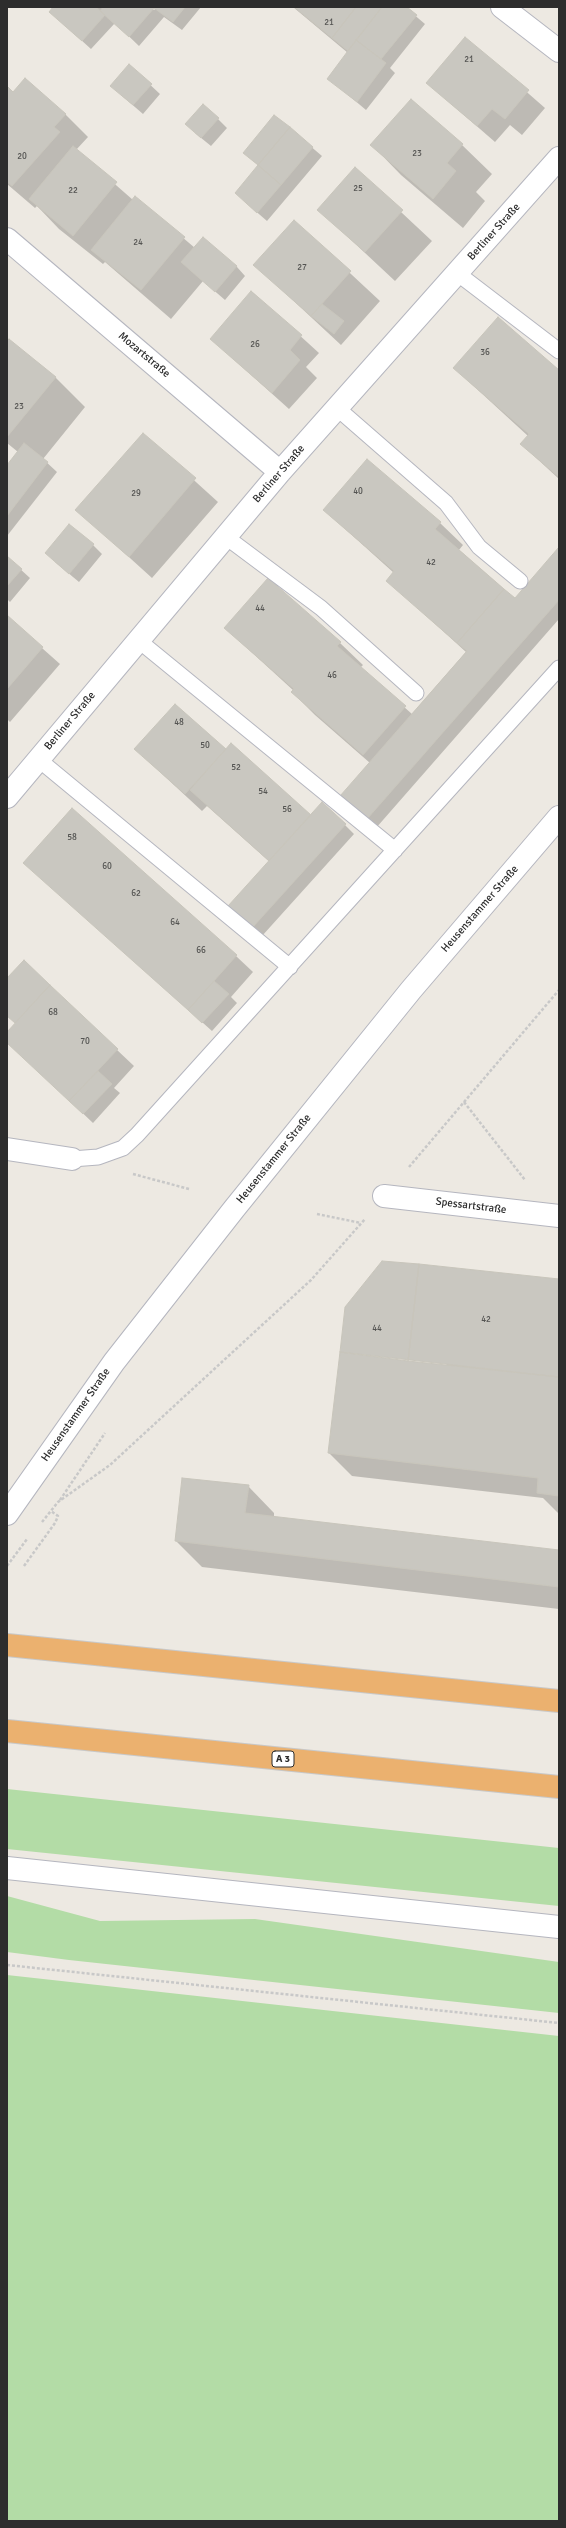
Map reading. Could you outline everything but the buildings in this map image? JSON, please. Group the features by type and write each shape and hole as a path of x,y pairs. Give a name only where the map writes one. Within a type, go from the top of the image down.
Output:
{"highway":[{"path":"7,1645 559,1701"},
{"name":"A 3","path":"7,1730 559,1787"}],"street":[{"path":"502,7 559,51"},
{"name":"Berliner Straße","path":"10,787 38,759 280,472 559,158"},
{"name":"Mozartstraße","path":"7,239 280,472"},
{"name":"Heusenstammer Straße","path":"7,1514 114,1362 239,1202 411,990 559,817"},
{"path":"7,1149 72,1159"},
{"name":"Spessartstraße","path":"384,1196 556,1216"},
{"path":"7,1868 559,1927"}],"lane":[{"path":"457,273 559,351"},
{"path":"337,408 446,503 479,547 520,581"},
{"path":"226,537 321,608 416,693"},
{"path":"138,640 395,850"},
{"path":"72,1159 98,1157 124,1148 559,668"},
{"path":"38,759 290,966"}],"path":[{"path":"37,1528 58,1502 110,1465 311,1280 559,990"},
{"path":"464,1102 556,1216"},
{"path":"317,1214 361,1223"},
{"path":"24,1566 58,1516 51,1511"},
{"path":"7,1566 32,1534"},
{"path":"7,1965 559,2023"}],"green space":[{"path":"7,1789 559,1848 559,1906 7,1849"},
{"path":"7,1896 100,1921 255,1919 559,1962 559,2013 7,1952"},
{"path":"7,1975 559,2036 559,2521 7,2521"}]}
